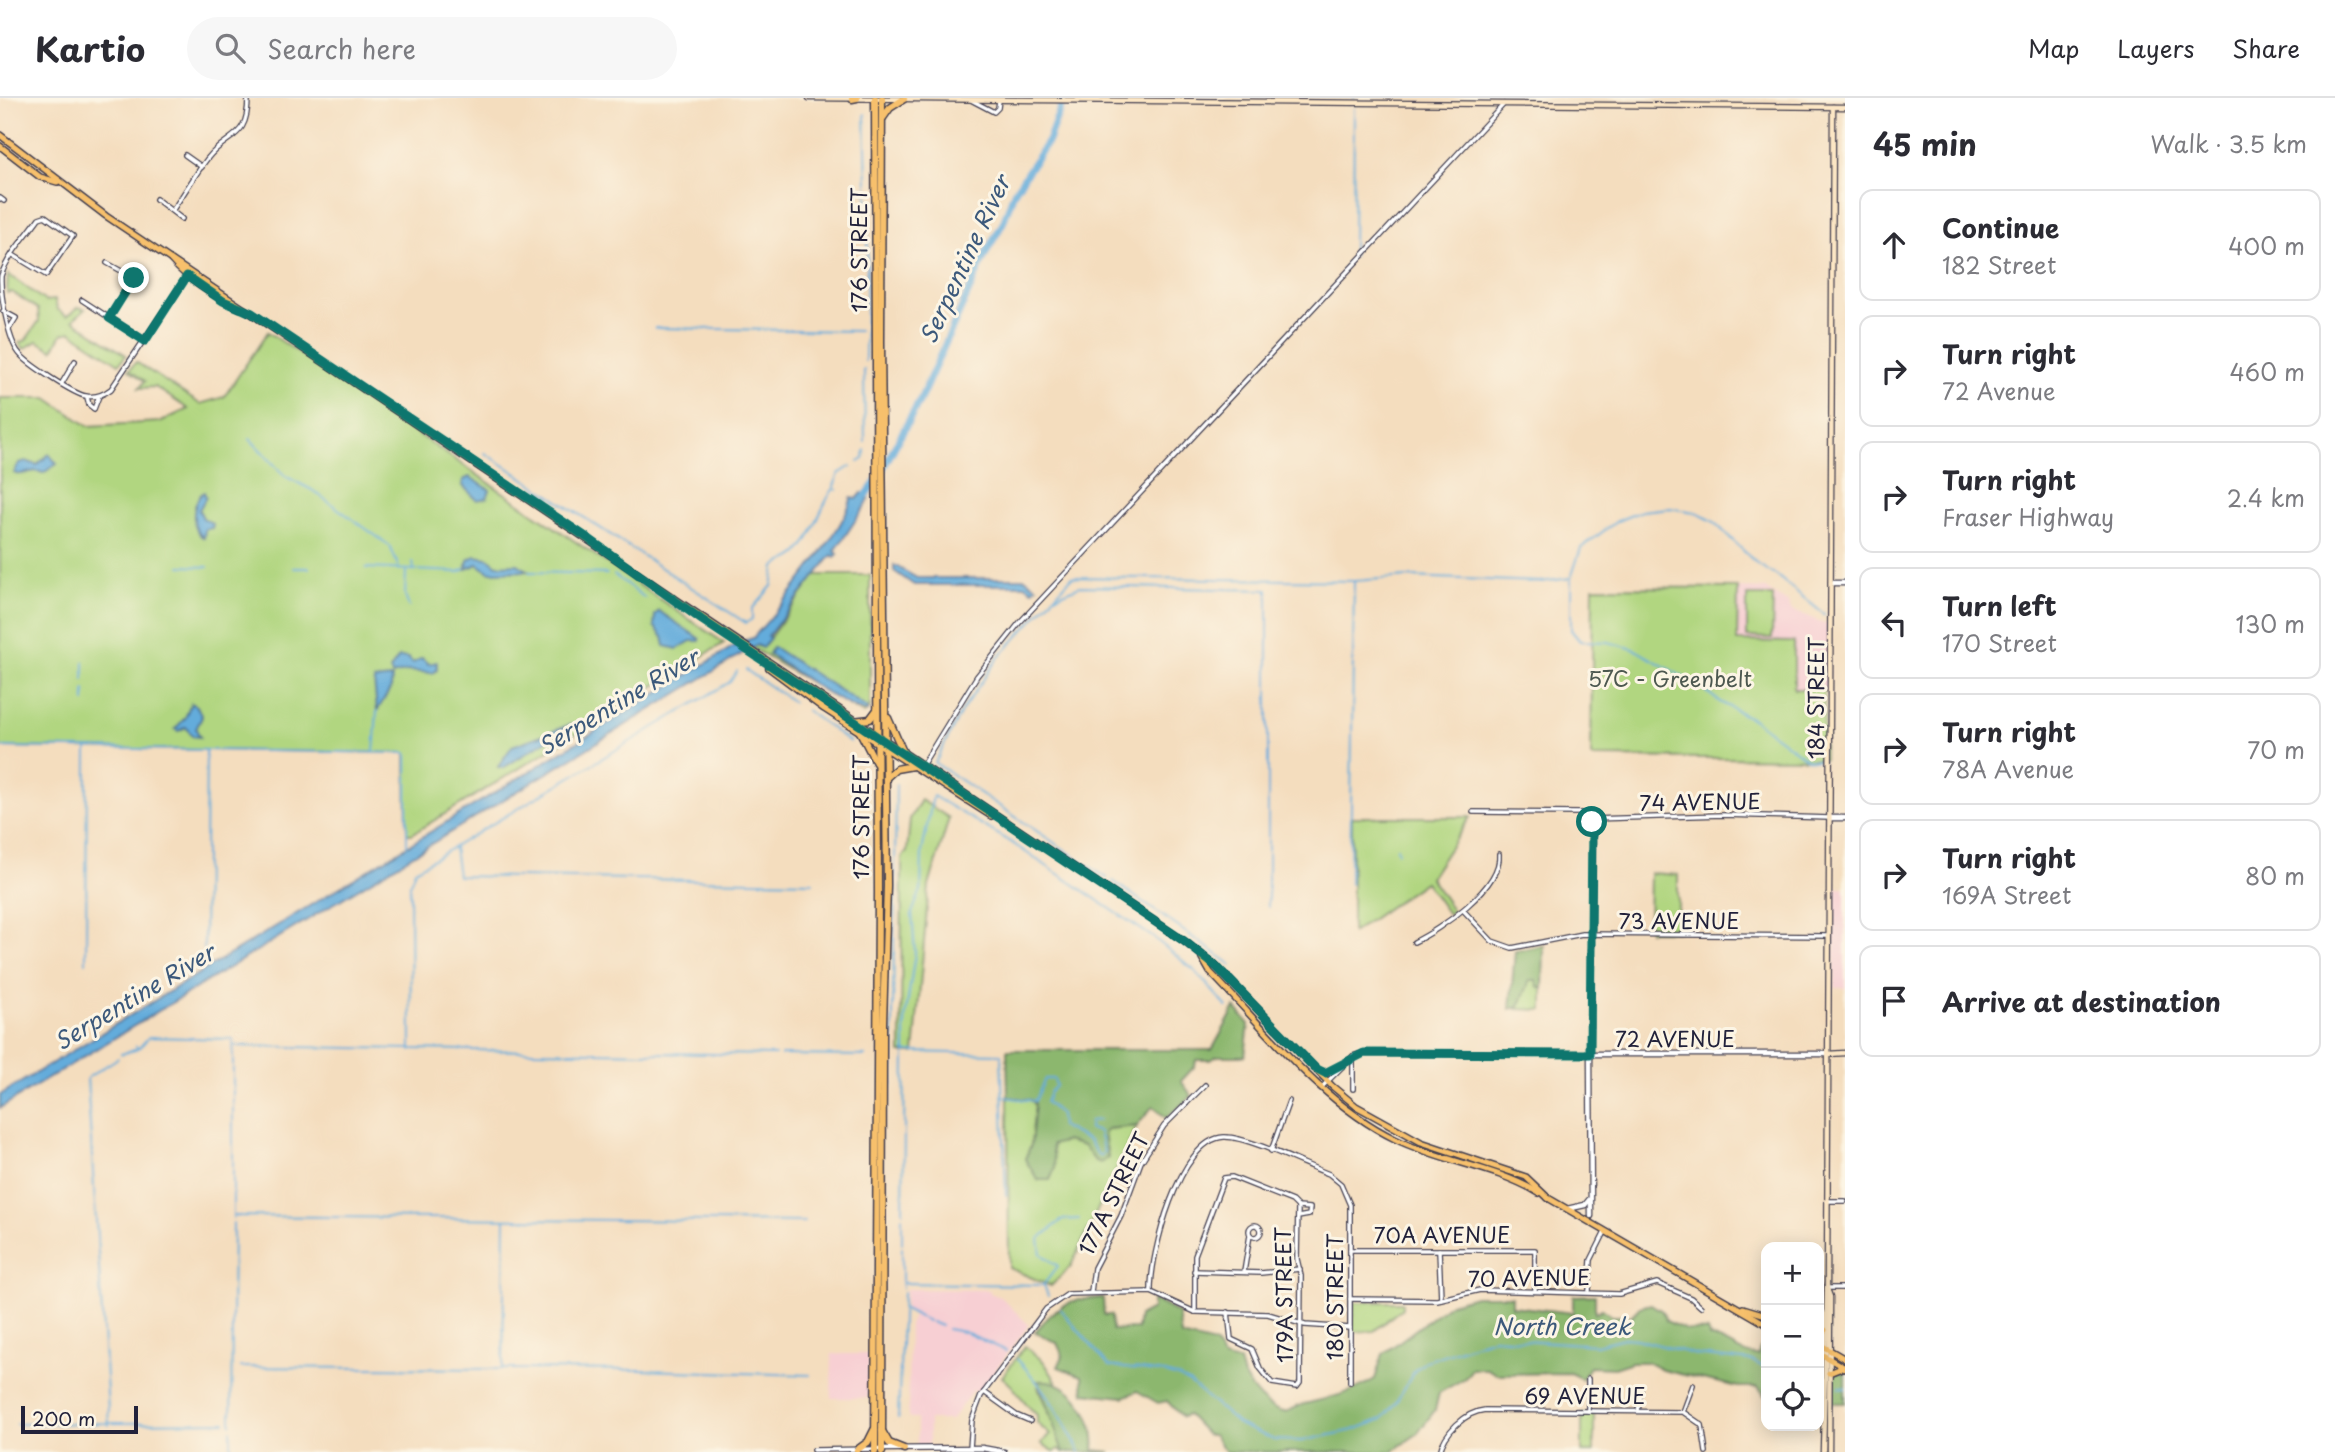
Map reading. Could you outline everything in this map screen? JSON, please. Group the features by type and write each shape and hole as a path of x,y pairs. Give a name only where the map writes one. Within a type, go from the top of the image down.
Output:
{"highway":[{"name":"176 STREET","path":"878,1429 887,777 882,120 879,99"},
{"name":"176 STREET","path":"878,1450 876,455 879,99"},
{"path":"882,120 890,107 904,99"},
{"path":"853,721 870,719 877,709"},
{"path":"886,715 904,754"},
{"path":"859,730 878,767"},
{"path":"887,777 896,769 913,766"},
{"path":"859,1451 878,1429 889,1443 904,1449"},
{"path":"894,1452 904,1449"}],"main road":[{"path":"809,98 1845,107"},
{"path":"1505,104 1510,98"},
{"name":"184 STREET","path":"1824,1347 1827,1288 1833,107"},
{"path":"0,135 60,183 589,539 877,740"},
{"path":"0,146 40,177 60,183"},
{"path":"166,255 187,276 223,301 252,313"},
{"path":"204,287 223,293"},
{"path":"751,652 783,681 971,802"},
{"path":"887,746 922,766 971,802"},
{"path":"887,746 913,766 1028,837 1195,950 1217,967 1327,1081 1356,1107 1392,1129 1421,1142 1508,1168 1526,1177 1548,1198"},
{"path":"1195,950 1210,972 1322,1087 1362,1120 1387,1135 1422,1150 1508,1177 1761,1321"},
{"name":"72 AVENUE","path":"1828,1054 1845,1053"},
{"name":"184 STREET","path":"1824,1347 1830,1297 1827,1288"},
{"path":"1740,1308 1761,1313"},
{"path":"1824,1347 1845,1359"},
{"path":"1824,1356 1845,1367"},
{"name":"184 STREET","path":"1824,1356 1829,1373 1829,1452"},
{"path":"1829,1373 1845,1367"},
{"name":"184 STREET","path":"1823,1452 1824,1368"}],"street":[{"path":"172,211 211,155 243,128 248,116 248,98"},
{"path":"969,99 994,112 998,108 999,99"},
{"path":"922,766 977,676 1020,622 1505,104"},
{"path":"185,155 202,167"},
{"path":"156,199 182,219"},
{"path":"13,255 46,275 72,236 42,216 13,255 0,278 4,311 14,346 31,365 77,394 87,397 99,396 111,389 187,276"},
{"path":"107,263 134,278 109,318"},
{"path":"82,300 145,341"},
{"path":"4,311 16,318 9,329"},
{"path":"62,383 75,361"},
{"path":"87,397 89,405 95,408 99,396"},
{"path":"1831,583 1845,583"},
{"name":"74 AVENUE","path":"1473,812 1581,813 1593,820 1723,815 1845,818"},
{"path":"1591,1216 1590,935 1593,820"},
{"path":"1414,942 1463,909 1489,882 1499,863 1499,854"},
{"name":"73 AVENUE","path":"1463,909 1483,934 1504,946 1518,948 1558,937 1590,935 1829,936"},
{"name":"72 AVENUE","path":"1353,1056 1364,1053 1828,1054"},
{"path":"1322,1087 1353,1056"},
{"path":"1353,1056 1353,1089"},
{"path":"1315,1068 1329,1073 1342,1066"},
{"name":"177A STREET","path":"1091,1292 1094,1268 1121,1216 1143,1158 1164,1126 1205,1085"},
{"path":"1151,1292 1155,1246 1177,1185 1205,1143 1230,1137 1270,1151 1289,1101"},
{"name":"180 STREET","path":"1270,1151 1336,1178 1347,1194 1350,1212 1350,1382"},
{"path":"1195,1312 1195,1255 1226,1176 1292,1201 1298,1207 1308,1206 1311,1211 1309,1215 1298,1217"},
{"path":"1567,1209 1585,1205 1590,1199"},
{"path":"1827,1201 1845,1200"},
{"name":"179A STREET","path":"1228,1312 1230,1336 1255,1353 1267,1378 1280,1387 1297,1387 1300,1383 1301,1324 1298,1207"},
{"path":"1589,1291 1591,1260 1605,1232"},
{"path":"1244,1272 1250,1235"},
{"name":"70A AVENUE","path":"1350,1250 1535,1250 1535,1291"},
{"path":"1439,1250 1441,1299"},
{"path":"1194,1271 1300,1269"},
{"name":"70 AVENUE","path":"1350,1299 1441,1299 1472,1291 1589,1291 1619,1294 1657,1283 1691,1298 1701,1307"},
{"path":"1827,1288 1845,1288"},
{"path":"970,1448 972,1420 984,1392 1046,1309 1060,1298 1080,1291 1151,1292 1195,1312 1268,1314 1301,1324 1350,1328"},
{"path":"1588,1379 1588,1411"},
{"path":"1693,1385 1683,1412 1702,1425 1706,1452"},
{"path":"1638,1411 1641,1391"},
{"path":"984,1392 1016,1415 1030,1421"},
{"name":"69 AVENUE","path":"1440,1452 1445,1439 1465,1418 1485,1410 1683,1412"},
{"path":"813,1450 970,1448 1004,1452"}],"shaded area":[{"path":"1738,588 1765,589 1789,604 1791,610 1829,625 1828,689 1794,689 1737,642"},
{"path":"1834,888 1845,888 1845,988 1835,988"},
{"path":"906,1289 990,1290 990,1293 1002,1298 1029,1325 979,1392 973,1390 951,1420 929,1420 929,1445 917,1445 917,1418 908,1418 909,1325 913,1316 905,1309"},
{"path":"832,1354 868,1354 868,1398 831,1398"}],"green space":[{"path":"8,274 45,301 55,300 57,309 67,316 79,307 85,309 73,320 126,355 119,364 71,332 62,334 53,350 37,341 24,349 19,342 25,341 39,321 38,309 12,292 7,293"},
{"path":"268,332 724,643 412,834 407,834 406,753 0,747 0,398 47,398 88,426 160,422 188,409 155,387 139,388 145,381 129,370 136,362 200,404 224,397"},
{"path":"816,575 870,575 870,708 864,714 752,648 756,645 762,648"},
{"name":"57C - Greenbelt","path":"1593,587 1738,588 1737,641 1794,642 1794,689 1824,689 1824,759 1591,757"},
{"path":"1747,596 1773,596 1772,638 1747,637"},
{"path":"921,800 949,818 929,886 914,1053 901,1053 902,857 907,852 910,819"},
{"path":"1352,817 1470,817 1430,878 1453,911 1448,914 1425,882 1352,933"},
{"path":"1650,873 1678,875 1678,931 1649,931"},
{"path":"1544,945 1543,989 1538,987 1536,980 1530,980 1519,1007 1510,1009 1515,951"},
{"path":"1531,979 1536,980 1543,989 1543,1010 1517,1009"},
{"path":"1235,1008 1249,1024 1245,1056 1217,1056 1211,1060 1196,1060 1195,1066 1181,1081 1192,1096 1166,1118 1153,1106 1137,1126 1107,1129 1104,1134 1108,1158 1101,1163 1095,1161 1084,1146 1066,1141 1052,1145 1055,1168 1050,1180 1038,1180 1025,1159 1031,1145 1035,1104 1031,1100 1008,1097 1007,1050 1212,1050"},
{"path":"1008,1097 1031,1100 1035,1104 1031,1145 1025,1159 1038,1180 1051,1145 1066,1141 1084,1146 1095,1161 1108,1158 1104,1134 1107,1129 1137,1126 1071,1266 1051,1286 1009,1268"},
{"path":"1595,1295 1595,1313 1602,1309 1612,1316 1631,1316 1640,1307 1651,1304 1662,1311 1666,1321 1686,1330 1708,1331 1709,1337 1752,1355 1758,1355 1761,1348 1761,1390 1758,1387 1738,1387 1662,1370 1647,1362 1632,1362 1614,1368 1590,1367 1582,1379 1570,1373 1496,1374 1487,1369 1472,1369 1465,1378 1439,1393 1435,1410 1417,1434 1391,1452 1226,1452 1213,1435 1207,1435 1188,1415 1182,1417 1167,1401 1158,1403 1137,1391 1124,1397 1084,1393 1082,1376 1058,1367 1063,1356 1057,1343 1035,1332 1049,1316 1064,1305 1103,1298 1104,1315 1111,1315 1112,1330 1137,1329 1139,1316 1152,1309 1152,1299 1178,1313 1181,1336 1215,1344 1223,1358 1239,1362 1244,1377 1259,1397 1279,1411 1286,1411 1349,1392 1375,1379 1383,1354 1451,1303 1475,1296 1512,1296 1512,1306 1573,1313 1573,1296"},
{"path":"1354,1302 1402,1302 1402,1308 1374,1331 1352,1332"},
{"path":"1025,1346 1044,1362 1059,1386 1044,1381 1038,1387 1063,1451 1058,1449 1055,1452 1041,1443 1050,1435 1037,1423 1037,1415 1002,1377"},
{"path":"1837,1371 1845,1372 1845,1403 1832,1403 1832,1378"},
{"path":"1038,1381 1051,1382 1072,1393 1081,1403 1092,1426 1094,1450 1111,1452 1063,1452"},
{"path":"1582,1414 1594,1414 1594,1452 1582,1452"}],"water":[{"path":"49,454 57,464 43,473 14,473 19,463 26,461 37,465"},
{"path":"470,477 490,490 487,498 477,500 463,486 463,480"},
{"path":"204,492 206,497 199,510 203,518 213,524 212,528 205,529 204,538 196,528 194,514 197,501"},
{"path":"862,493 869,500 835,551 838,554 835,557 832,555 768,636 770,638 762,648 756,645 0,1108 0,1095 741,642 753,638 825,548 847,511 851,498 857,499"},
{"path":"475,556 488,558 497,565 518,564 528,571 489,572 478,564 466,569 468,560"},
{"path":"894,565 917,578 1025,578 1037,587 1033,590 1025,585 914,585 894,571"},
{"path":"659,611 700,641 691,641 677,649 665,646 663,637 654,626 655,615"},
{"path":"773,647 867,708 867,711 833,697 789,668 769,654"},
{"path":"399,657 408,658 413,663 422,658 428,664 437,662 437,670 433,673 408,671 392,675 390,670"},
{"path":"392,678 391,688 377,711 374,680"},
{"path":"191,703 197,706 202,717 196,729 200,737 192,736 186,727 178,731 175,729 185,718"},
{"path":"572,724 503,768 498,767 512,746"}],"waterway":[{"name":"Serpentine River","path":"861,502 875,483 920,400 987,251 1003,223 1014,192 1048,141 1064,98"},
{"path":"1353,256 1354,108"},
{"path":"865,114 868,219 865,361"},
{"path":"655,328 859,331"},
{"path":"864,370 865,442"},
{"path":"250,439 285,476 312,490 390,546 399,568"},
{"path":"859,462 864,459 865,450"},
{"path":"485,453 746,623 752,619 752,609 772,586 775,567 793,557 805,545 829,496 834,488 837,490"},
{"path":"834,486 839,474 851,466"},
{"path":"1822,761 1807,759 1754,720 1634,649 1608,642 1580,641 1571,630 1571,578 1581,548 1617,521 1642,511 1669,508 1695,512 1713,521 1757,564 1777,576 1825,615"},
{"path":"413,562 414,570"},
{"path":"181,566 208,567"},
{"path":"294,568 309,568"},
{"path":"366,568 459,572 465,569"},
{"path":"406,571 405,596 409,607"},
{"path":"529,572 607,574"},
{"path":"614,575 645,598"},
{"path":"1107,878 935,763 961,712 998,658 1072,577 1354,581 1408,577 1541,582 1571,578"},
{"path":"1350,884 1354,581"},
{"path":"1056,596 1080,586 1268,590 1268,907"},
{"path":"84,662 84,679"},
{"path":"746,670 793,702"},
{"path":"411,1050 410,883 415,870 730,682 737,671"},
{"path":"85,690 85,702"},
{"path":"806,710 850,742"},
{"path":"374,752 377,711"},
{"path":"0,747 407,753 407,845"},
{"path":"86,962 87,750"},
{"path":"204,950 206,752"},
{"path":"892,1084 896,785"},
{"path":"1006,1195 1001,1054 905,1052 905,1019 915,953 912,913 921,890 922,852 933,796 1009,841 1154,938 1195,971 1227,1007"},
{"path":"454,848 458,876 813,882"},
{"path":"1397,848 1398,852"},
{"path":"1113,881 1232,965"},
{"path":"138,1049 149,1037 233,1039 233,1218"},
{"path":"121,1054 138,1049 136,1046"},
{"path":"233,1046 775,1055"},
{"path":"903,1212 905,1054"},
{"path":"781,1055 866,1056"},
{"path":"109,1425 87,1078 118,1058"},
{"path":"1004,1097 1035,1101 1045,1079 1054,1079 1056,1086 1046,1102 1060,1114 1061,1126 1089,1141 1098,1155 1102,1155 1104,1152 1099,1132 1089,1129 1090,1121 1099,1120"},
{"path":"233,1216 804,1222"},
{"path":"902,1217 902,1243"},
{"path":"503,1367 505,1219"},
{"path":"1044,1284 1058,1266 1041,1254 1039,1239 1062,1220 1079,1219"},
{"path":"231,1424 233,1223"},
{"path":"902,1248 902,1289"},
{"name":"North Creek","path":"902,1283 1044,1285 1048,1296"},
{"path":"898,1418 903,1293"},
{"path":"904,1309 928,1321"},
{"name":"North Creek","path":"1060,1309 1109,1366 1178,1377 1190,1383 1238,1424 1274,1440 1302,1441 1354,1430 1382,1419 1395,1404 1415,1370 1426,1361 1493,1338 1596,1345 1624,1338 1636,1339 1697,1355 1752,1361 1761,1366"},
{"path":"931,1322 941,1326"},
{"path":"947,1329 964,1332"},
{"path":"967,1333 1006,1351"},
{"path":"1017,1359 1052,1403 1080,1452"},
{"path":"240,1367 642,1370 810,1375"},
{"name":"North Creek","path":"1839,1387 1845,1388"},
{"path":"16,1424 225,1422"},
{"path":"231,1430 231,1452"}],"route":[{"path":"134,278 128,292 109,318 145,341 187,276 223,301 252,313 589,539 702,620 1184,941 1217,967 1315,1068 1325,1073 1342,1066 1353,1056 1364,1053 1590,1054 1592,822"}]}
